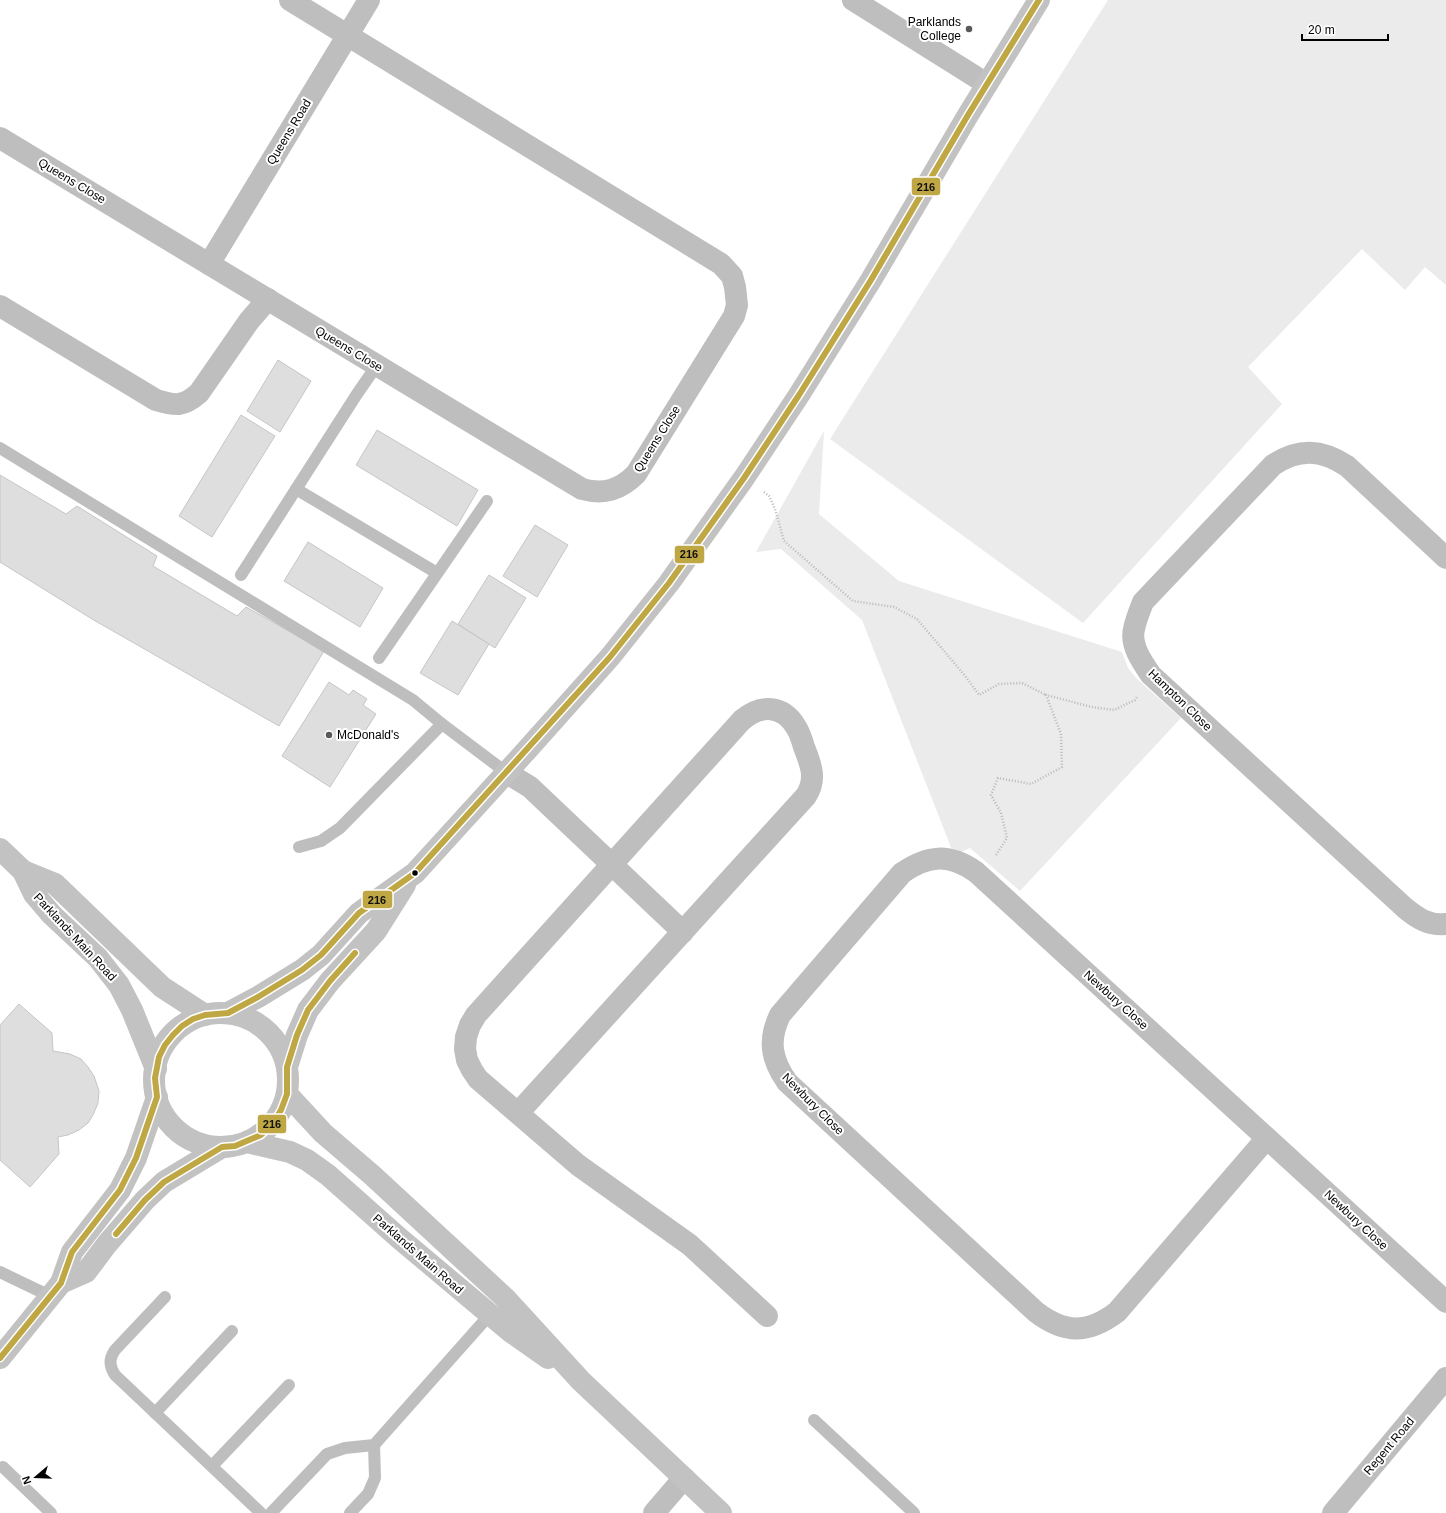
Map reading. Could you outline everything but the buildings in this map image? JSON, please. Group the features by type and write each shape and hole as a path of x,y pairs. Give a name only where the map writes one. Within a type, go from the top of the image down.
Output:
{"street":[{"name":"Queens Close","path":"0,138 582,489 592,492 616,490 627,483 636,474 734,316 737,305 732,276 722,264 290,0"},
{"name":"Queens Road","path":"209,264 369,0"},
{"path":"853,0 987,84"},
{"path":"287,1067 297,1035 308,1010 330,980 376,931 410,877 507,773 610,657 664,589 744,478 799,395 867,286 987,84 1039,0"},
{"path":"0,306 156,400 172,405 183,404 199,394 249,321 268,299"},
{"name":"Hampton Close","path":"1446,558 1347,466 1334,458 1320,454 1306,452 1294,454 1283,458 1273,465 1143,602 1133,630 1133,638 1138,656 1151,674 1415,917 1428,923 1446,924"},
{"path":"518,1113 810,790 813,775 811,766 798,729 786,714 778,710 759,710 749,714 742,720 476,1015 466,1036 465,1049 467,1060 478,1079 578,1165 690,1245 767,1316"},
{"path":"507,773 530,787 683,932"},
{"name":"Parklands Main Road","path":"0,849 23,871 34,894 52,915 98,958 119,985 132,1010 156,1069"},
{"name":"Newbury Close","path":"1267,1138 1117,1312 1106,1320 1093,1326 1080,1329 1064,1328 1049,1322 1030,1307 787,1082 775,1060 773,1047 775,1025 780,1015 902,873 915,864 930,859 942,858 955,860 976,872 1267,1138 1446,1302"},
{"name":"Parklands Main Road","path":"23,871 55,884 162,987 205,1015"},
{"path":"228,1013 258,997 302,970 321,955 359,913 410,877"},
{"path":"228,1013 255,1022 276,1041 283,1054 287,1067 288,1086 282,1110 273,1123 261,1135 235,1146 207,1146 193,1141 181,1134 170,1123 162,1111 157,1097 155,1088 156,1069 164,1045 182,1026 205,1015 228,1013"},
{"name":"Parklands Main Road","path":"287,1094 323,1133 372,1175 505,1298 581,1381 721,1513"},
{"path":"0,1358 55,1290 72,1252 120,1190 136,1158 157,1097"},
{"name":"Parklands Main Road","path":"247,1142 290,1152 328,1175 404,1243 490,1315 511,1332 581,1381"},
{"path":"55,1290 86,1272 107,1244 145,1200 164,1182 222,1147"},
{"name":"Regent Road","path":"1333,1513 1446,1378"},
{"path":"654,1513 684,1478"}],"lane":[{"path":"241,574 377,365"},
{"path":"0,448 413,700 507,773"},
{"path":"296,489 437,573"},
{"path":"379,658 487,501"},
{"path":"299,847 321,841 340,828 442,724"},
{"path":"0,1272 55,1290"},
{"path":"165,1297 111,1356 110,1362 115,1375 261,1513"},
{"path":"271,1513 327,1454 345,1448 374,1445 505,1298"},
{"path":"156,1413 232,1331"},
{"path":"212,1466 289,1385"},
{"path":"814,1420 914,1513"},
{"path":"350,1513 368,1494 375,1478 374,1445"},
{"path":"3,1467 51,1513"}],"path":[{"path":"760,488 769,496 775,508 784,540 853,601 894,607 917,619 966,677 979,695 999,684 1022,683 1046,695 1092,707 1114,710 1135,700 1151,674"},
{"path":"976,872 997,855 1007,838 1001,813 992,795 998,778 1031,784 1062,767 1061,734 1046,695"}],"shaded area":[{"path":"1108,0 1446,0 1446,285 1425,267 1405,290 1362,249 1248,367 1282,404 1083,623 830,439"},
{"path":"824,431 819,514 899,581 1122,652 1128,668 1136,678 1181,718 1020,891 970,848 954,855 862,620 781,549 756,552"}],"transit line":[{"name":"216","path":"0,1358 61,1283 72,1252 120,1190 136,1158 157,1097 155,1078 159,1057 165,1045 173,1035 182,1026 193,1019 205,1015 228,1013 258,997 302,970 321,955 359,913 415,873 610,657 669,583 744,478 799,395 871,280 968,115 1039,0"},
{"name":"216","path":"116,1234 145,1200 164,1182 222,1147 235,1146 261,1135 273,1123 281,1110 287,1094 287,1067 297,1035 308,1010 330,981 355,953"}],"place":[{"name":"Parklands College","path":"969,29"},
{"name":"McDonald's","path":"329,735"}]}
